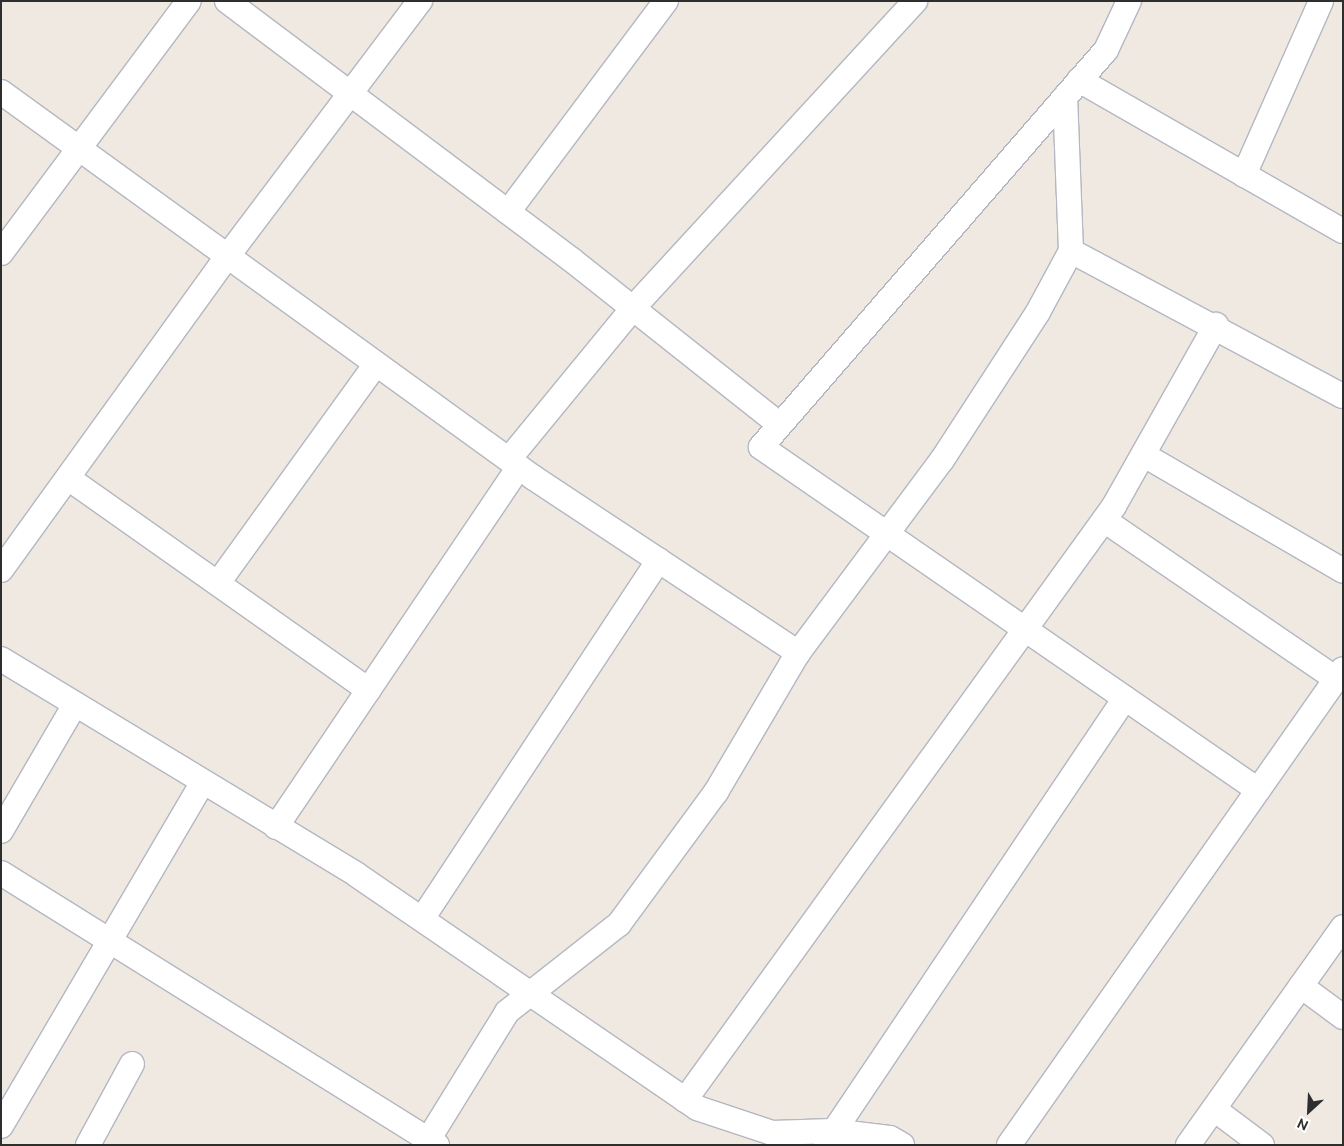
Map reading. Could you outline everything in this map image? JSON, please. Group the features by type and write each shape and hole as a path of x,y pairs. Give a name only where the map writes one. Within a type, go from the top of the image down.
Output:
{"street":[{"path":"1,253 189,1"},
{"path":"227,1 508,212 780,424"},
{"path":"1,570 227,257 420,1"},
{"path":"508,212 666,1"},
{"path":"276,827 369,690 514,463 633,308 915,1"},
{"path":"1129,1 1106,50 761,446 1025,626 1258,790"},
{"path":"1244,175 1321,1"},
{"path":"1072,88 1244,175 1343,231"},
{"path":"1,873 430,1143 507,1012 620,924 716,792 798,652 942,460 1038,312 1071,251 1072,88"},
{"path":"1,92 514,463 798,652"},
{"path":"1071,251 1216,325 1343,396"},
{"path":"685,1100 1025,626 1104,520 1144,454 1216,325"},
{"path":"218,583 376,364"},
{"path":"1144,454 1343,571"},
{"path":"68,478 369,690"},
{"path":"1009,1145 1339,674 1104,520"},
{"path":"422,920 659,560"},
{"path":"1,659 74,706 357,875 697,1108 772,1133 829,1138 890,1138 902,1145"},
{"path":"829,1138 1125,698"},
{"path":"1,831 74,706"},
{"path":"1,1126 202,783"},
{"path":"1188,1145 1343,927"},
{"path":"1301,986 1343,1017"},
{"path":"88,1145 132,1064"},
{"path":"1214,1109 1262,1145"}]}
